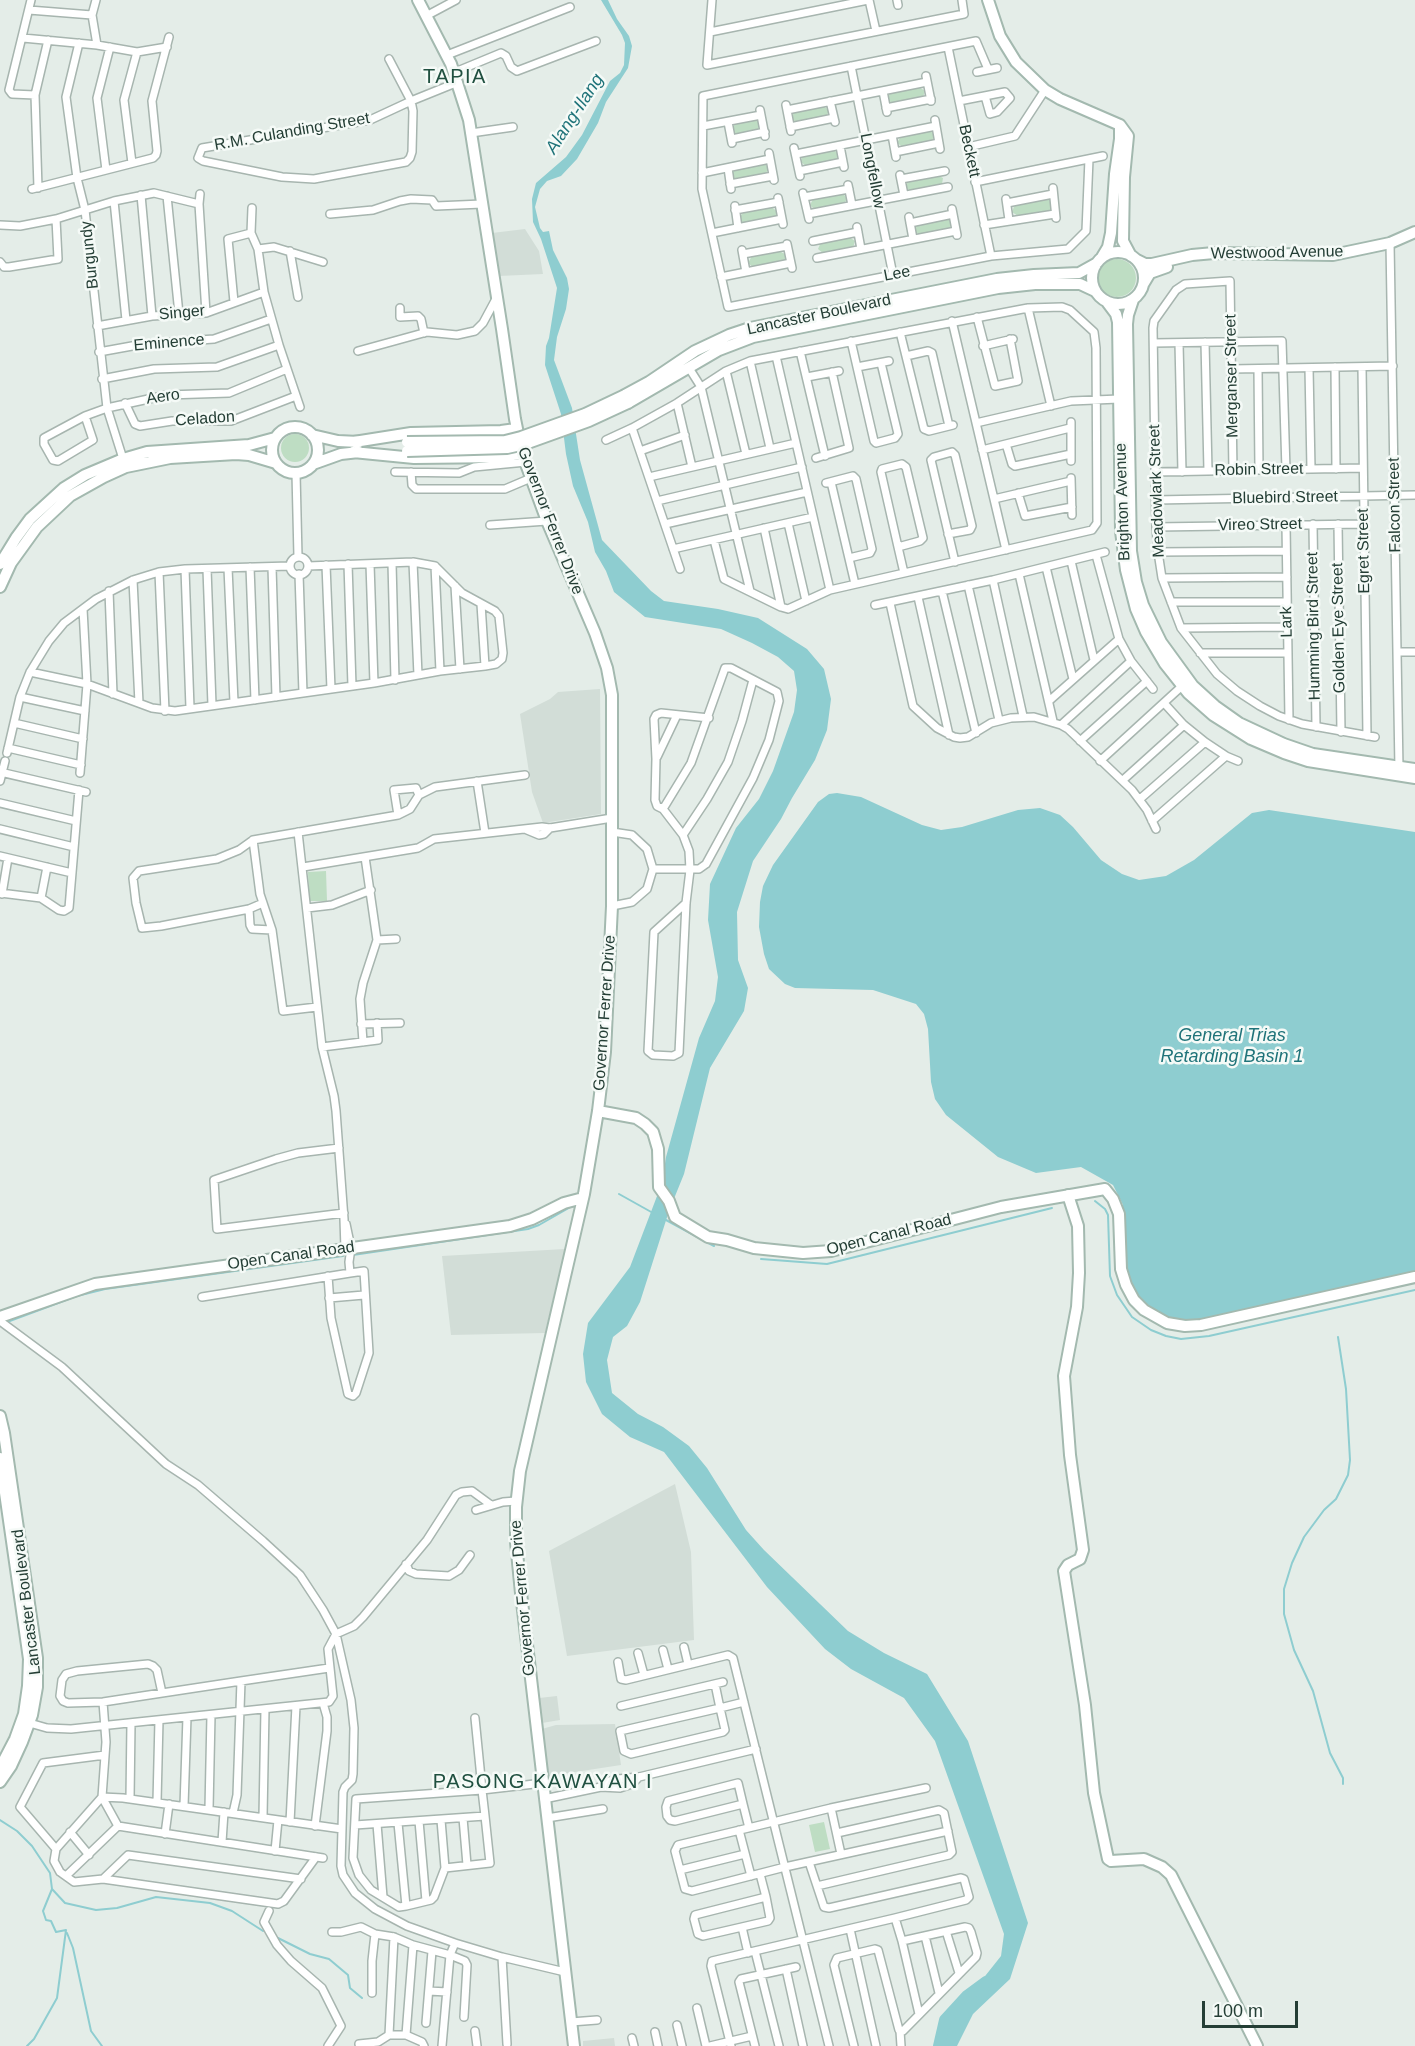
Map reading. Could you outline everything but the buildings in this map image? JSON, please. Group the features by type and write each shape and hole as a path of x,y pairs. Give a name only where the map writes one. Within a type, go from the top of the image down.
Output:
{"main road":[{"name":"Governor Ferrer Drive","path":"418,0 457,77 471,133 516,429 524,458 547,521 595,633 612,695 612,906 605,1052 598,1111 583,1198 520,1471 516,1501 519,1573 574,2046"},
{"path":"988,0 1000,36 1016,62 1045,90 1060,99 1120,125 1128,136 1124,177 1123,241 1142,267 1144,283 1133,300 1120,305 1107,303 1095,291 1091,277 1108,247 1112,233 1120,125"},
{"name":"Westwood Avenue","path":"1134,258 1144,264 1152,264 1192,255 1214,253 1333,255 1391,247 1415,232"},
{"name":"Westwood Avenue","path":"1144,283 1150,273 1193,261 1225,258 1333,260 1415,240"},
{"path":"1099,260 1116,252 1134,258"},
{"name":"Lancaster Boulevard","path":"626,399 695,351 750,328 997,279 1079,273 1099,260"},
{"name":"Lancaster Boulevard","path":"312,435 354,447 507,448 525,444 589,421 719,350 753,337 998,288 1035,284 1080,284 1095,291"},
{"name":"Brighton Avenue","path":"1133,300 1127,324 1131,551 1136,582 1143,605 1161,642 1193,686 1239,723 1284,744 1313,754 1398,771 1415,778"},
{"name":"Brighton Avenue","path":"1107,303 1116,314 1118,322 1121,531 1128,585 1146,632 1165,664 1181,687 1213,715 1232,728 1284,753 1308,761 1398,771 1415,769"},
{"path":"0,564 30,519 64,488 85,475 124,463 236,454 249,455 276,463 286,471 296,473 307,470 313,464 317,457 316,441 302,428 293,428 281,432 275,438 249,445 147,452 124,463 69,496 53,510 24,543 0,587"},
{"path":"354,447 411,433 516,429"},
{"path":"275,438 272,451 276,463"},
{"path":"354,447 414,458 524,458"},
{"name":"Lancaster Boulevard","path":"313,464 354,447"},
{"name":"Open Canal Road","path":"598,1111 636,1118 649,1127 658,1144 659,1187 670,1202 675,1217 708,1237 754,1248 813,1253 843,1248 1001,1207 1080,1193 1105,1196 1116,1205 1120,1221 1122,1269 1128,1289 1134,1300 1148,1313 1172,1324 1190,1326 1208,1324 1415,1277"},
{"path":"1068,1195 1078,1226 1079,1273 1077,1307 1064,1376 1070,1455 1083,1550 1080,1559 1068,1564 1064,1571 1085,1705 1094,1793 1108,1859 1111,1862 1143,1859 1162,1867 1171,1875 1257,2046"},
{"name":"Open Canal Road","path":"0,1319 95,1284 510,1226 532,1219 564,1203 583,1198"},
{"name":"Lancaster Boulevard","path":"0,1416 38,1658 37,1688 11,1766 0,1782"},
{"name":"Lancaster Boulevard","path":"0,1458 29,1659 25,1722 0,1768"}],"street":[{"path":"31,0 9,90 12,94 35,95"},
{"path":"96,0 92,15 97,45"},
{"path":"426,16 456,0"},
{"path":"712,0 706,65 964,14 962,0"},
{"path":"710,32 868,0 876,31"},
{"path":"447,55 570,7"},
{"path":"29,10 92,15"},
{"path":"48,40 35,95 35,189 153,158 157,151 153,101 169,37"},
{"path":"23,38 97,45 137,52 166,47"},
{"name":"R.M. Culanding Street","path":"411,101 413,111 412,152 406,162 314,179 282,177 203,161 198,158 202,148 370,120 411,101 501,52 506,56 513,70 517,71 596,41"},
{"path":"746,272 743,252 787,243 791,266 721,277 702,189 703,96 976,41 988,69"},
{"name":"Burgundy","path":"79,43 66,97 77,178 85,210 106,408 124,463"},
{"path":"106,170 97,98 110,47"},
{"name":"Beckett","path":"948,47 991,256"},
{"path":"132,163 124,100 137,52"},
{"path":"389,59 411,101"},
{"name":"Longfellow","path":"851,66 892,275"},
{"path":"976,72 997,68"},
{"path":"830,101 835,120 791,129 786,107 883,91 927,79 931,101 887,110 883,91"},
{"path":"968,147 1015,136 1045,90"},
{"path":"959,101 985,96"},
{"path":"703,126 728,122 761,112 765,134 732,141 728,122"},
{"path":"840,146 844,165 799,173 795,151 840,146 935,123 940,146 896,155 892,135"},
{"path":"471,133 513,127"},
{"path":"702,173 770,156 774,178 731,186 728,168"},
{"path":"975,182 1103,156"},
{"name":"Lee","path":"721,277 728,307 991,256 1068,249 1086,231 1089,159"},
{"path":"852,206 848,187 804,195 808,217 904,195 948,189 944,168 900,177 904,195"},
{"path":"984,225 1009,220 1055,216 1053,191 1007,201 1009,220"},
{"path":"0,225 20,226 56,219 114,201 154,193 199,204"},
{"path":"200,194 206,313"},
{"path":"141,195 152,316"},
{"path":"167,196 179,314"},
{"path":"330,214 373,210 411,199 432,200 436,206 482,204"},
{"path":"712,233 782,222 778,200 735,208 738,228"},
{"path":"114,201 126,320"},
{"path":"252,208 251,233 258,249 264,292 300,407"},
{"path":"861,249 857,230 813,238 817,261 861,249 956,233 952,212 909,220 913,239"},
{"path":"0,262 4,267 9,267 58,259 56,219"},
{"path":"234,302 228,239 251,233"},
{"path":"258,249 274,247 323,262"},
{"name":"Falcon Street","path":"1391,247 1398,771"},
{"path":"290,251 298,297"},
{"name":"Merganser Street","path":"1230,281 1233,471"},
{"name":"Meadowlark Street","path":"1230,281 1196,282 1180,286 1154,321 1156,526 1162,578 1181,628 1217,674 1237,691 1260,706 1289,720 1375,737"},
{"name":"Singer","path":"97,326 152,316 206,313 264,292"},
{"path":"358,351 424,333 457,335 475,331 483,323 497,297"},
{"path":"606,440 677,403 726,371 750,361 976,316 1028,308 1062,307 1070,309 1094,332 1097,523 1092,530 830,590 792,608 781,608 724,579 714,540"},
{"path":"400,308 400,317 418,316 424,333"},
{"path":"1028,308 1051,406"},
{"path":"976,316 983,346 995,386 1016,383 1018,378 1012,339 983,346"},
{"name":"Eminence","path":"99,352 143,344 214,339 271,319"},
{"path":"952,321 1006,550"},
{"path":"900,332 924,429 929,431 951,426 932,353 928,351 906,356"},
{"path":"851,341 874,441 895,438 898,434 885,362 857,367"},
{"path":"1154,343 1282,341 1286,470"},
{"path":"1206,342 1208,471"},
{"path":"1179,343 1182,472"},
{"path":"102,379 154,369 217,367 279,345"},
{"path":"800,351 825,456"},
{"path":"776,356 830,590"},
{"path":"750,361 770,448"},
{"path":"1232,369 1393,366"},
{"path":"1335,367 1336,469"},
{"name":"Egret Street","path":"1362,367 1366,736"},
{"path":"689,368 701,387 750,591"},
{"path":"1309,368 1311,469"},
{"name":"Aero","path":"85,416 93,440 58,461 53,460 43,441 44,438 85,416 125,403 167,395 229,393 287,369"},
{"path":"1258,369 1259,470"},
{"path":"726,371 746,454"},
{"path":"807,377 835,372 849,448 816,458"},
{"name":"Celadon","path":"125,403 135,424 140,426 172,421 231,421 296,396"},
{"path":"975,423 1071,401 1119,399"},
{"path":"677,403 692,467"},
{"path":"982,450 1071,425 1071,458 1015,466 1012,464 1006,444"},
{"path":"632,428 680,568"},
{"path":"640,451 685,435"},
{"path":"648,477 796,443"},
{"path":"948,534 970,530 972,526 956,454 952,452 933,457 931,460 954,562"},
{"path":"395,472 459,473 474,466 524,458"},
{"path":"898,547 920,542 923,538 906,467 902,465 882,469 881,472 898,547 904,573"},
{"path":"657,501 802,467"},
{"name":"Robin Street","path":"1155,472 1363,468"},
{"path":"411,472 412,485 416,489 505,489 531,478"},
{"path":"296,473 298,557"},
{"path":"849,558 870,553 872,549 856,479 853,476 828,482 855,584"},
{"path":"994,499 1071,479 1072,511 1025,516 1018,493"},
{"path":"665,524 807,492"},
{"name":"Bluebird Street","path":"1156,500 1415,495"},
{"path":"673,549 813,517"},
{"path":"490,525 547,521"},
{"path":"788,523 806,601"},
{"name":"Humming Bird Street","path":"1313,524 1316,727"},
{"name":"Golden Eye Street","path":"1338,524 1341,732"},
{"name":"Vireo Street","path":"1156,526 1364,524"},
{"name":"Lark","path":"1286,525 1289,720"},
{"path":"764,528 781,608"},
{"path":"1158,552 1286,551"},
{"path":"875,605 993,580 1106,552"},
{"path":"1096,555 1119,639 1131,661 1153,689"},
{"path":"298,557 305,559 308,566 304,573 299,574 292,571 290,566 291,561 298,557"},
{"path":"1071,561 1094,660"},
{"path":"30,672 87,684 165,711 395,680 496,664 502,659 499,616 495,611 462,593 435,566 413,562 308,566"},
{"path":"413,562 418,675"},
{"path":"392,563 395,680"},
{"path":"348,564 352,686"},
{"path":"370,564 374,683"},
{"path":"326,565 331,689"},
{"path":"0,781 20,697 30,672 49,640 64,623 110,591 133,580 159,572 185,569 290,566"},
{"path":"435,566 441,671"},
{"path":"250,567 255,700"},
{"path":"272,567 276,697"},
{"path":"1046,567 1073,680"},
{"path":"228,568 234,702"},
{"path":"185,569 190,708"},
{"path":"207,569 212,705"},
{"path":"159,572 165,711"},
{"path":"299,574 303,693"},
{"path":"1019,574 1053,721"},
{"path":"1162,578 1287,577"},
{"path":"133,580 139,703"},
{"path":"993,580 1023,716"},
{"path":"968,585 999,720"},
{"path":"455,586 460,669"},
{"path":"110,591 113,694"},
{"path":"942,591 976,733"},
{"path":"918,597 949,735"},
{"path":"1171,603 1287,602"},
{"path":"890,603 913,706 938,728 949,735 968,738 986,725 999,720 1023,716 1053,721 1080,741 1123,780 1140,799 1156,829"},
{"path":"480,604 485,666"},
{"path":"80,773 87,684 83,609"},
{"path":"1181,628 1287,627"},
{"path":"1049,701 1119,639"},
{"path":"1397,652 1415,652"},
{"path":"1200,653 1288,653"},
{"path":"1061,725 1131,661"},
{"path":"653,869 690,870 699,869 706,864 753,778 769,740 779,696 777,693 731,668 725,668 691,763 663,809"},
{"path":"683,835 728,762 753,680"},
{"path":"1080,741 1147,681"},
{"path":"1100,761 1181,687"},
{"path":"20,697 85,711"},
{"path":"1164,703 1204,742 1238,761"},
{"path":"686,903 654,932 648,1051 653,1055 673,1056 679,1053 686,903 690,870 689,851 683,835 663,809 657,806 655,800 654,719 656,715 708,718"},
{"path":"656,759 677,715"},
{"path":"14,723 83,739"},
{"path":"1123,780 1184,725"},
{"path":"1140,799 1204,742"},
{"path":"6,754 81,765"},
{"path":"1152,821 1226,756"},
{"path":"1,772 82,791 76,821 69,908 64,911 59,910 41,898 1,893 8,858"},
{"path":"263,903 249,909 142,928 136,903 134,878 139,872 217,859 239,850 253,840 398,815 410,809 419,795 435,787 525,775"},
{"path":"477,781 485,833"},
{"path":"398,815 394,790 416,788 419,795"},
{"path":"0,803 76,821"},
{"path":"303,867 418,848 434,839 526,830 538,835 544,834 550,828 612,818"},
{"path":"0,829 74,848"},
{"path":"298,832 322,1047 334,1096 350,1273"},
{"path":"612,832 632,836 648,849 653,869 648,889 632,902 612,906"},
{"path":"253,840 263,903 272,930 283,1011 317,1007"},
{"path":"0,856 72,873"},
{"path":"363,1042 360,999 377,940 365,857"},
{"path":"41,898 47,867"},
{"path":"307,908 332,905 371,890"},
{"path":"249,909 252,929 272,930"},
{"path":"377,940 396,939"},
{"path":"322,1047 378,1040 377,1023"},
{"path":"361,1024 399,1023"},
{"path":"339,1148 298,1153 214,1180 217,1229 344,1216"},
{"path":"202,1297 328,1276 364,1271 369,1353 356,1394 353,1396 348,1394 331,1318 328,1276"},
{"path":"329,1298 364,1295"},
{"path":"0,1319 62,1367 166,1464 198,1485 300,1575 336,1634 351,1700 354,1728 353,1774 352,1780 345,1786 343,1792 342,1829 343,1875 355,1893 375,1909 407,1926 502,1957 565,1972"},
{"path":"25,1722 47,1728 70,1729 329,1702 333,1696 328,1649 336,1634 354,1626 363,1617 427,1540 456,1495 472,1491 491,1505"},
{"path":"476,1510 516,1501"},
{"path":"406,1564 409,1571 416,1574 449,1576 459,1570 470,1554"},
{"path":"684,1647 688,1664"},
{"path":"663,1650 668,1669"},
{"path":"638,1653 644,1675"},
{"path":"618,1662 623,1680 731,1655 829,2046"},
{"path":"162,1693 157,1670 148,1664 66,1674 62,1680 60,1696 68,1703 103,1702 329,1668"},
{"path":"233,1813 237,1795 241,1681"},
{"path":"621,1706 723,1682"},
{"path":"715,1684 720,1708 725,1730 723,1732 631,1754 624,1751 620,1731 720,1708 744,1702"},
{"path":"103,1702 105,1755 102,1797 118,1826"},
{"path":"315,1826 327,1731 327,1717 323,1704"},
{"path":"290,1822 296,1706"},
{"path":"263,1818 265,1709"},
{"path":"209,1809 211,1715"},
{"path":"184,1806 187,1717"},
{"path":"445,1868 490,1863 475,1718"},
{"path":"157,1802 159,1720"},
{"path":"130,1799 131,1723"},
{"path":"544,1798 601,1787 620,1788 632,1784 639,1777 756,1749"},
{"path":"56,1849 20,1807 43,1762 105,1755"},
{"path":"743,1804 675,1821 670,1820 667,1816 666,1807 668,1801 742,1782 743,1804 749,1828"},
{"path":"441,1820 445,1868 434,1896 426,1901 399,1907 371,1890 359,1875 353,1858 356,1799 543,1783"},
{"path":"926,1788 773,1821 678,1845 675,1851 685,1888 692,1891 784,1867 948,1831"},
{"path":"102,1797 157,1802 342,1829"},
{"path":"102,1797 56,1849 54,1861 60,1872 74,1882 103,1879 278,1904 284,1901 319,1858 118,1826"},
{"path":"165,1834 169,1804"},
{"path":"831,1808 841,1854"},
{"path":"547,1818 603,1809"},
{"path":"817,1886 949,1855 952,1848 944,1813 939,1810 837,1833"},
{"path":"222,1842 224,1812"},
{"path":"355,1825 485,1816"},
{"path":"463,1818 467,1865"},
{"path":"275,1851 278,1820"},
{"path":"419,1821 426,1901"},
{"path":"398,1823 406,1906"},
{"path":"377,1824 383,1898"},
{"path":"66,1876 118,1826"},
{"path":"739,1830 751,1876"},
{"path":"70,1832 89,1855"},
{"path":"680,1870 745,1854"},
{"path":"103,1879 128,1855 301,1879"},
{"path":"730,2044 711,1965 712,1961 850,1929 966,1900 969,1897 964,1879 961,1878 829,1908 824,1907 809,1862"},
{"path":"760,1874 766,1897 771,1918 768,1921 700,1936 694,1919 695,1915 766,1897"},
{"path":"269,1911 264,1922 277,1945 291,1961 322,1988 341,2026 328,2046"},
{"path":"894,1918 902,1941 919,2014"},
{"path":"332,1932 361,1927 375,1934 394,1937 413,1946 465,1961 467,1965 465,2017"},
{"path":"742,1927 762,1975 779,2046"},
{"path":"900,2031 905,2030 977,1953 971,1932 965,1927 902,1941"},
{"path":"850,1929 876,2046"},
{"path":"946,1931 960,1973"},
{"path":"372,1993 375,1934"},
{"path":"925,1936 939,1993"},
{"path":"389,2035 394,1937"},
{"path":"442,2046 450,1955 455,1943"},
{"path":"406,2035 413,1946"},
{"path":"854,2046 834,1965 837,1958 875,1949 878,1950 900,2031 901,2046"},
{"path":"426,2023 432,1951"},
{"path":"502,1957 507,2044"},
{"path":"755,2046 739,1982 741,1979 796,1967"},
{"path":"786,1969 803,2046"},
{"path":"429,1991 447,1992"},
{"path":"697,2008 708,2046 730,2044 752,2036"},
{"path":"571,2022 597,2020"},
{"path":"677,2025 682,2046"},
{"path":"475,2031 477,2046"},
{"path":"655,2032 658,2046"},
{"path":"359,2044 378,2042 389,2035 406,2035 422,2042 424,2046"}],"shaded area":[{"path":"525,229 539,251 543,274 499,276 492,233"},
{"path":"600,689 601,814 543,823 532,792 520,714 550,699 558,692"},
{"path":"565,1249 545,1333 451,1335 442,1256"},
{"path":"675,1484 691,1552 694,1640 567,1656 549,1551"},
{"path":"557,1696 560,1720 542,1723 539,1698"},
{"path":"615,1724 621,1765 549,1776 542,1729 556,1725"},
{"path":"614,2038 615,2046 583,2046 583,2041"}],"green space":[{"path":"919,87 925,91 923,97 894,104 889,101 891,92"},
{"path":"823,106 829,110 827,116 798,123 793,120 792,114 795,111"},
{"path":"754,119 760,123 758,130 738,134 733,132 732,128 736,123"},
{"path":"928,130 935,134 932,141 903,147 897,143 901,136"},
{"path":"832,149 838,153 834,161 806,166 801,162 802,156"},
{"path":"764,163 769,169 765,174 737,180 732,177 733,169"},
{"path":"937,175 943,178 939,186 912,191 907,189 906,185 909,180"},
{"path":"843,193 847,199 843,205 815,210 810,205 813,199"},
{"path":"1047,198 1051,201 1052,209 1048,212 1018,216 1012,212 1015,204"},
{"path":"771,207 777,211 773,218 746,224 741,221 740,217 743,212"},
{"path":"946,218 952,222 948,229 920,235 915,232 915,226 918,223"},
{"path":"849,237 855,241 853,248 824,254 818,249 821,242"},
{"path":"779,251 785,254 785,260 781,262 754,268 748,263 752,256"},
{"path":"1117,259 1131,264 1136,278 1131,292 1117,297 1103,292 1098,278 1103,264"},
{"path":"295,434 305,438 309,448 305,458 295,462 285,458 281,448 285,438"},
{"path":"326,871 327,901 309,901 308,872"},
{"path":"824,1822 830,1849 815,1852 809,1825"}],"water":[{"path":"601,0 608,0 629,36 632,46 628,68 606,102 598,123 577,159 561,176 547,181 540,189 535,207 540,228 543,232 549,231 553,250 567,278 569,289 566,309 557,337 554,360 572,408 580,460 602,540 651,591 664,601 758,618 807,649 824,669 831,699 827,730 815,760 781,819 753,861 737,912 738,960 748,988 744,1011 710,1068 684,1174 669,1211 640,1302 627,1326 613,1337 607,1360 612,1393 638,1414 663,1427 689,1446 707,1468 746,1530 848,1631 884,1653 927,1674 968,1741 1028,1923 1010,1979 973,2014 957,2046 936,2046 939,2034 1001,1956 1004,1934 935,1741 904,1698 851,1669 825,1649 767,1587 664,1452 630,1437 602,1414 586,1382 583,1354 588,1323 630,1267 662,1183 666,1157 699,1038 715,1001 718,977 708,920 710,884 736,828 759,799 773,771 794,712 797,690 794,671 778,657 752,643 721,629 645,617 614,592 595,552 588,522 573,486 561,414 545,365 546,346 557,288 533,222 532,199 536,183 566,157 582,135 610,81 620,73 624,65 625,43"},
{"name":"General Trias Retarding Basin 1","path":"829,794 861,797 922,825 941,830 962,827 1018,810 1040,808 1060,815 1101,860 1122,874 1139,880 1166,876 1194,860 1252,813 1269,810 1415,832 1415,1272 1192,1322 1173,1321 1145,1306 1133,1291 1125,1275 1123,1205 1113,1185 1081,1167 1036,1173 998,1157 946,1115 935,1099 931,1082 928,1029 924,1014 916,1004 873,990 795,988 785,984 769,969 759,927 763,886 773,865 818,802"}],"waterway":[{"path":"619,1194 653,1213"},
{"path":"1095,1201 1105,1209 1108,1215 1110,1276 1117,1295 1132,1317 1151,1330 1166,1336 1181,1339 1209,1336 1415,1290"},
{"path":"353,1255 528,1229 574,1205"},
{"path":"761,1259 827,1264 1052,1208"},
{"path":"666,1220 714,1246"},
{"path":"7,1322 77,1296 105,1289 343,1256"},
{"path":"1338,1337 1346,1389 1350,1460 1348,1475 1336,1499 1324,1510 1304,1537 1292,1563 1284,1589 1284,1614 1294,1650 1313,1691 1330,1753 1343,1778 1343,1784"},
{"path":"0,1820 17,1831 32,1846 50,1873 52,1889 43,1911 46,1920 51,1921 56,1932 66,1930 57,1998 34,2039 27,2046"},
{"path":"52,1889 65,1903 96,1910 117,1908 156,1897 210,1903 232,1911 263,1931"},
{"path":"67,1933 73,1948 91,2031 102,2046"},
{"path":"278,1938 310,1954 329,1959 348,1975 350,1988 362,1998"},
{"path":"939,2046 945,2020 967,1996 986,1982"}],"district":[{"name":"TAPIA","path":"455,77"},
{"name":"PASONG KAWAYAN I","path":"543,1782"}],"water label":[{"name":"Alang-Ilang","path":"575,114"}]}
